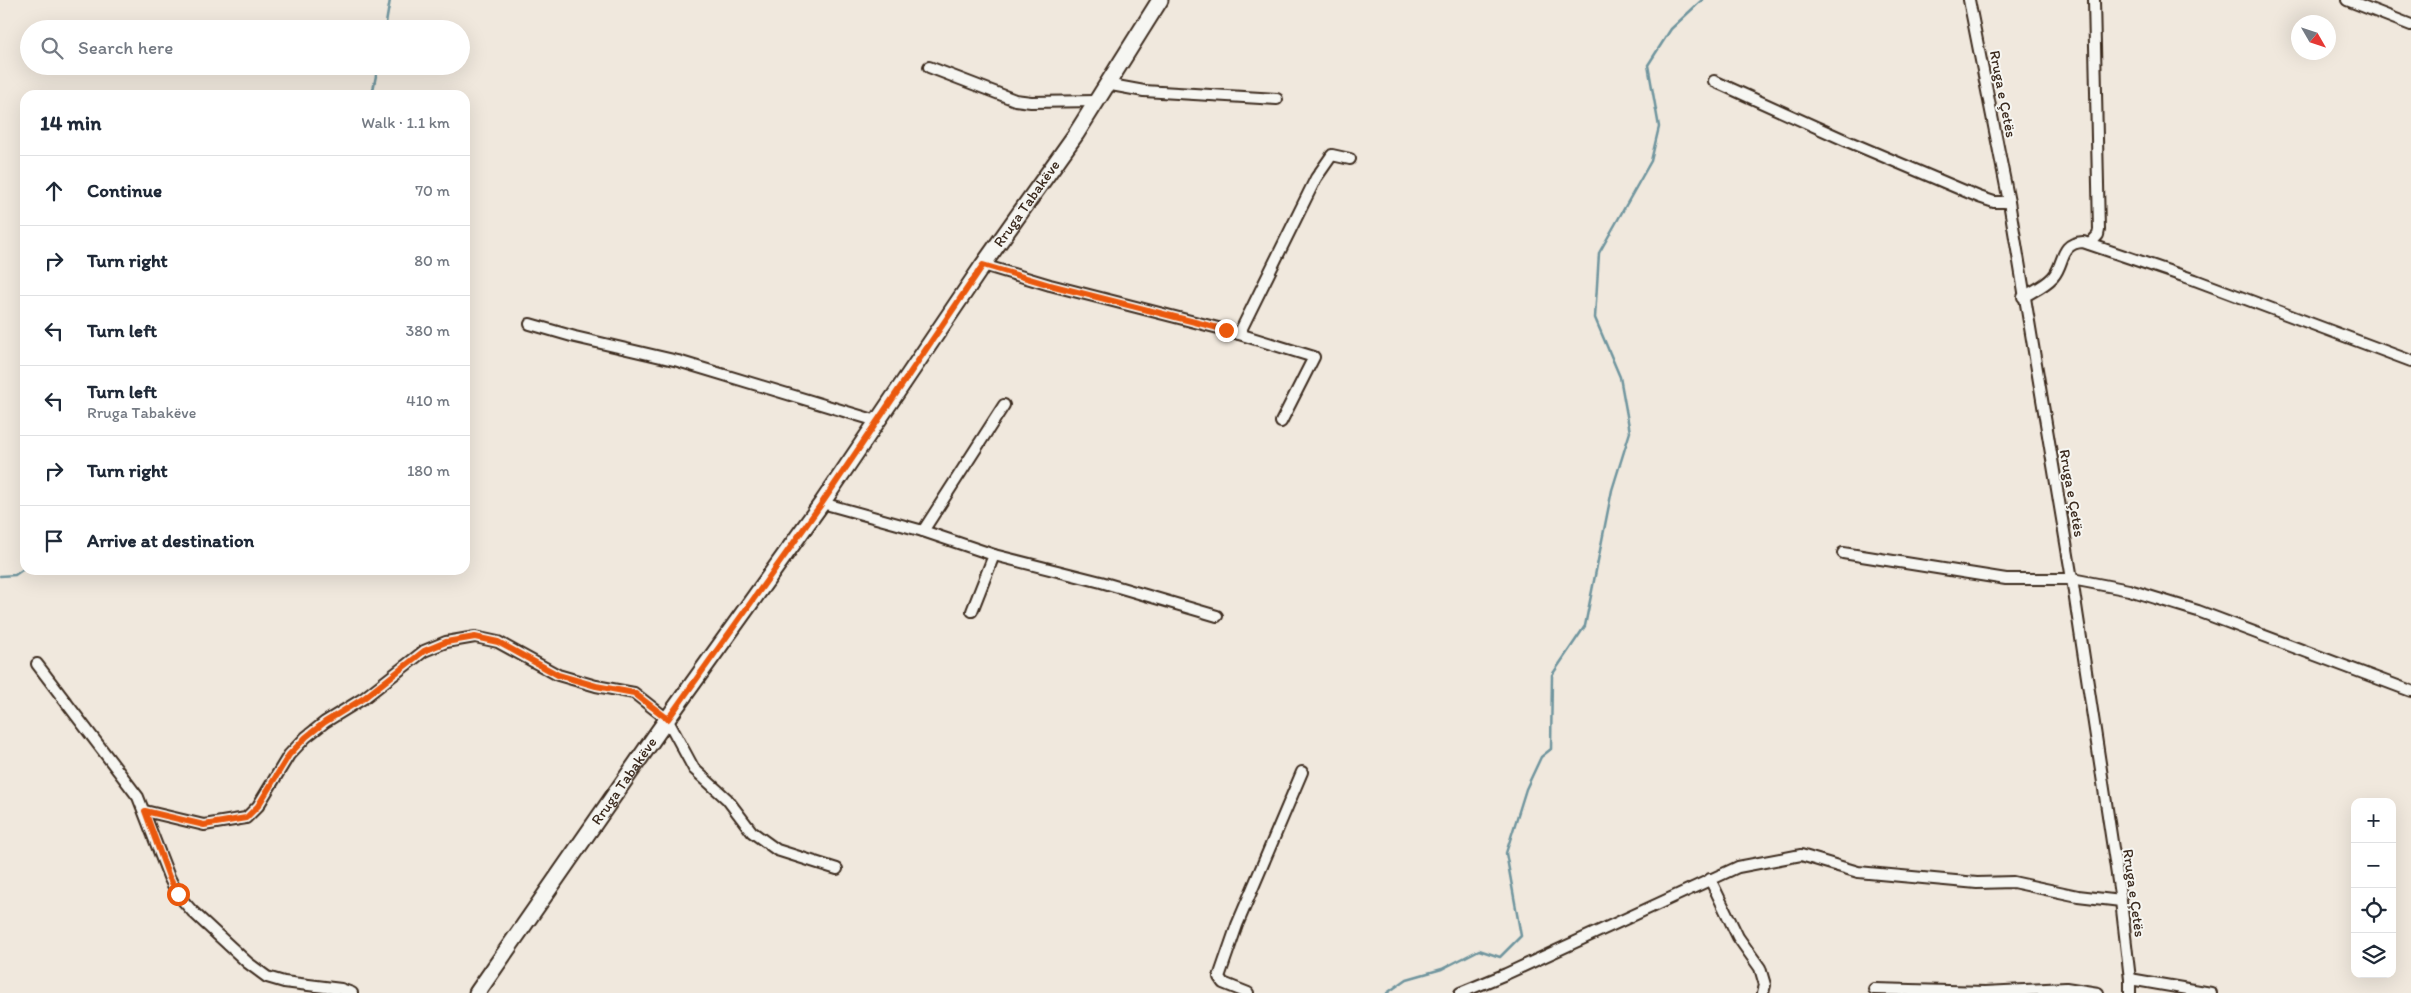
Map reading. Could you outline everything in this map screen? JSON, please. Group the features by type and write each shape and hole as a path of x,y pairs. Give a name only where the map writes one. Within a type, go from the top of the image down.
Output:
{"street":[{"name":"Rruga Tabakëve","path":"477,993 668,719 822,503 983,265 1076,134 1160,0"},
{"name":"Rruga e Çetës","path":"1969,0 2008,202 2072,579 2121,901 2130,993"},
{"path":"2090,244 2098,236 2099,230 2094,0"},
{"path":"2350,1 2411,26"},
{"path":"928,67 1015,100 1031,102 1096,101"},
{"path":"1714,81 1847,141 1979,197 1994,202 2008,202"},
{"path":"1106,84 1144,91 1277,99"},
{"path":"1239,334 1316,178 1332,156 1350,159"},
{"path":"2023,297 2053,277 2065,250 2070,245 2076,242 2090,244 2411,361"},
{"path":"983,265 1050,285 1239,334 1314,357 1281,422"},
{"path":"530,324 575,337 678,361 877,422"},
{"path":"923,531 1004,405"},
{"path":"822,503 923,531 994,555 1101,582 1218,616"},
{"path":"1843,553 2006,579 2072,579 2129,590 2198,611 2411,691"},
{"path":"972,611 994,555"},
{"path":"145,811 204,825 246,818 258,806 289,755 306,737 325,722 364,698 424,651 446,642 475,637 498,642 558,675 596,686 634,693 668,719 694,769 727,799 752,832 777,850 837,869"},
{"path":"37,664 138,797 169,877 178,894 192,911 248,963 266,977 284,982 341,989 352,993"},
{"path":"1248,993 1222,983 1219,977 1238,925 1302,772"},
{"path":"1460,993 1506,974 1738,867 1801,855 1858,872 1977,883 2013,882 2078,896 2121,901"},
{"path":"1710,879 1738,937 1760,968 1765,985 1763,993"},
{"path":"2130,978 2211,993"},
{"path":"1874,989 1985,992 2066,988 2098,993"}],"waterway":[{"path":"387,20 390,0"},
{"path":"1387,993 1407,979 1442,969 1479,950 1500,957 1521,936 1506,853 1526,789 1541,757 1551,749 1552,675 1585,626 1612,490 1630,432 1620,377 1595,318 1599,253 1651,161 1659,127 1648,65 1671,29 1702,0"},
{"path":"373,90 376,75"},
{"path":"0,576 15,575 20,572"}],"route":[{"path":"178,894 169,877 145,811 204,825 246,818 258,806 289,755 306,737 325,722 364,698 424,651 446,642 475,637 498,642 558,675 596,686 634,693 668,719 822,503 983,265 1050,285 1226,330"}]}
